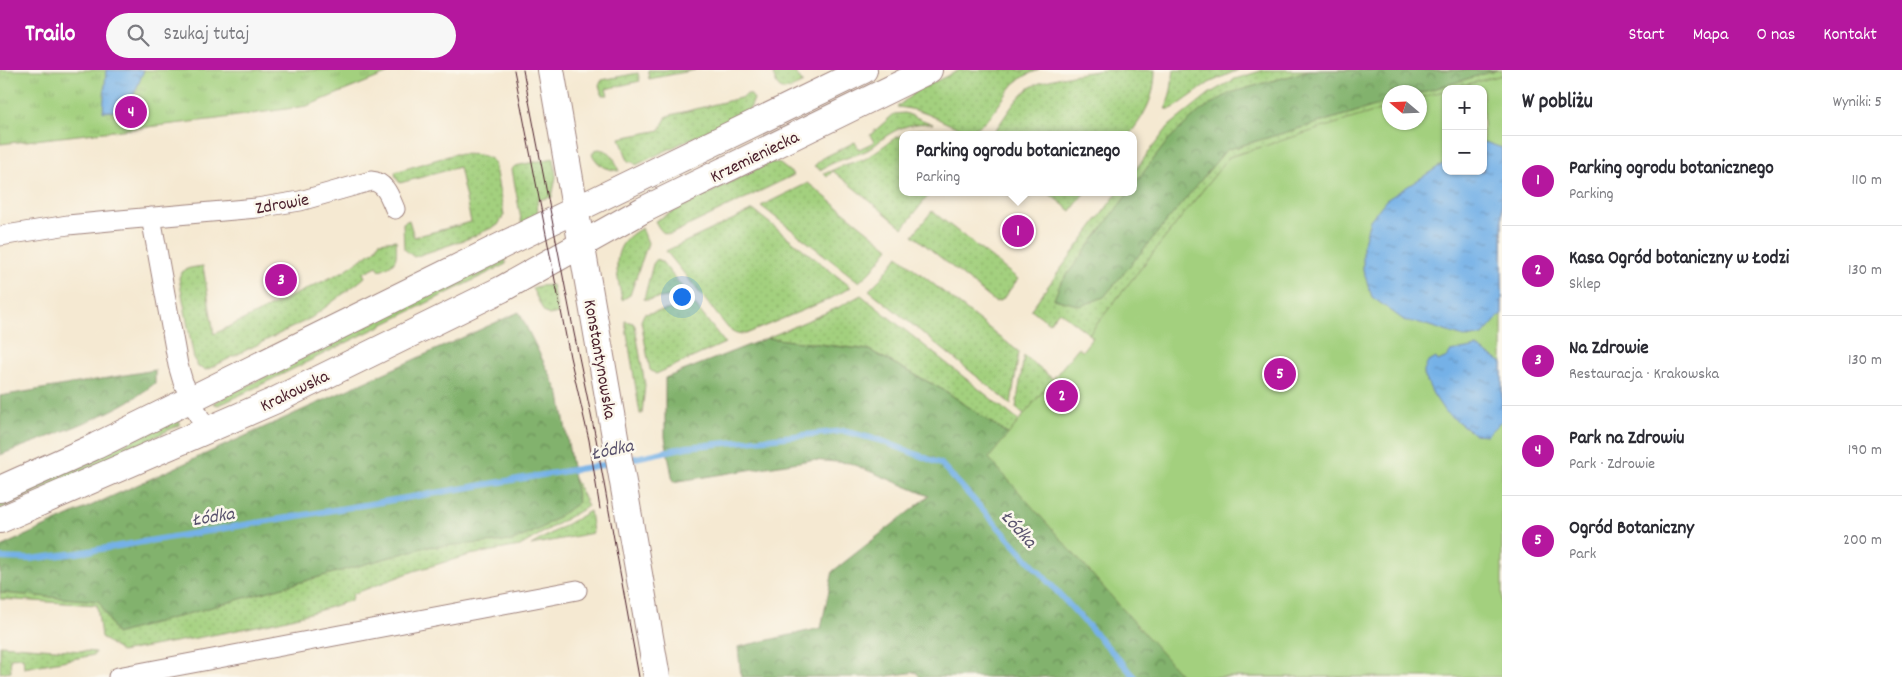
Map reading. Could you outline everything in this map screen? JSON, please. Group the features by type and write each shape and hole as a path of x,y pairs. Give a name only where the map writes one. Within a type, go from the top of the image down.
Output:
{"main road":[{"name":"Konstantynowska","path":"551,70 657,677"},
{"name":"Krzemieniecka","path":"575,210 864,70"},
{"name":"Krzemieniecka","path":"581,245 643,210 929,70"},
{"path":"0,489 63,461 191,399 575,210"},
{"name":"Krakowska","path":"0,520 274,400 502,289 581,245"}],"street":[{"name":"Zdrowie","path":"0,236 68,225 257,208 330,194 371,181 377,181 383,185 396,210"},
{"path":"151,217 178,365 183,382 206,431"},
{"path":"118,677 198,669 577,590"}],"green space":[{"path":"0,70 396,70 307,106 217,119 0,144"},
{"path":"648,70 695,70 649,79"},
{"path":"772,70 793,70 803,83 791,89 782,89 777,84"},
{"path":"960,70 1039,70 1026,75 1015,83 988,119 975,128 957,127 920,111 897,107 919,89"},
{"path":"1103,70 1155,70 1155,80 1148,105 1132,131 995,131 1013,104 1028,89 1044,82 1075,74"},
{"path":"1174,70 1238,70 1209,83 1177,106 1166,109"},
{"path":"1264,70 1502,70 1502,77 1475,85 1442,85 1442,95 1427,99 1427,85 1382,85 1382,112 1229,157 1089,334 1059,311 1049,323 1031,309 1115,196 1137,196 1137,168 1169,126 1210,93 1235,79"},
{"path":"1310,70 1497,70 1427,91 1427,85 1382,85 1382,104 1226,150 1104,297 1081,306 1054,299 1060,284 1126,196 1137,196 1137,181 1169,139 1201,110 1230,93"},
{"path":"638,73 640,81 606,89 608,95 602,95 599,85 602,80"},
{"path":"1502,75 1502,677 1183,677 989,458 1078,348 1082,351 1093,337 1089,334 1229,157 1382,109 1382,130 1427,130 1427,96 1442,91 1442,175 1487,175 1487,85 1464,85"},
{"path":"750,94 754,99 749,111 636,165 628,161 620,138 660,130 667,116 744,97"},
{"path":"905,113 933,124 919,124 900,128 866,151 820,170 814,166 823,158 855,142 859,149 874,142 870,135 894,114"},
{"path":"899,136 899,196 928,196 903,228 833,171 827,177 824,174 844,165 865,159"},
{"path":"599,149 610,154 619,171 606,168 597,161 592,154 595,150"},
{"path":"455,154 481,155 494,162 504,215 498,225 467,239 414,257 404,249 403,223 409,220 414,237 471,222 459,167 400,183 396,178 395,172"},
{"path":"554,158 556,177 552,197 537,200 538,216 522,225 512,169 515,166"},
{"path":"770,162 780,164 794,175 671,234 663,232 655,221"},
{"path":"808,183 889,248 871,271 859,282 761,206"},
{"path":"1052,196 1082,196 1071,211"},
{"path":"753,210 851,287 830,299 746,334 737,333 728,328 666,251"},
{"path":"932,211 1018,279 1002,300 995,302 913,235"},
{"path":"642,228 648,243 630,295 622,300 617,259 624,242"},
{"path":"396,240 396,256 390,265 380,270 377,266 363,273 365,277 311,318 206,370 198,367 194,359 179,278 180,274 185,270 203,266 214,334 344,271 376,249 379,242"},
{"path":"898,256 1019,352 1011,404 869,290"},
{"path":"505,257 506,264 226,402 218,405 213,403"},
{"path":"657,259 662,262 682,287 680,295 644,299 653,264"},
{"path":"552,285 558,313 549,315 544,312 532,288"},
{"path":"861,295 1019,421 1008,435 947,392 869,350 767,338 837,308"},
{"path":"695,305 725,343 656,374 650,370 641,321 644,314"},
{"path":"519,312 560,395 578,503 540,529 513,541 426,547 116,634 99,601 0,593 0,547"},
{"path":"625,321 633,323 635,326 645,385 642,414 640,414"},
{"path":"767,338 869,350 947,392 1117,510 1394,677 920,677 916,672 881,677 741,677 738,647 821,628 833,571 929,496 850,463 811,460 673,482 665,437 665,378"},
{"path":"1024,356 1053,379 1024,415 1016,408"},
{"path":"155,370 155,383 121,406 81,424 0,455 0,396"},
{"path":"180,418 179,425 121,454 0,509 0,501"},
{"path":"574,478 588,506 520,546 470,555 414,571 353,594 352,600 266,624 121,652 101,637 97,605 0,599 0,566"},
{"path":"590,511 593,533 531,545"},
{"path":"0,645 96,652 94,655 24,668 23,657 10,658 11,671 0,673"}],"water":[{"path":"106,70 144,70 128,110 103,112"},
{"path":"1487,143 1502,148 1502,313 1483,335 1467,338 1420,323 1405,321 1372,297 1363,270 1363,246 1370,220 1386,200 1442,165 1442,175 1487,175"},
{"path":"1477,347 1502,363 1502,420 1487,435 1474,434 1445,412 1433,394 1423,373 1427,363 1436,358 1438,361 1447,357 1450,352"}],"waterway":[{"name":"Łódka","path":"626,460 687,447 844,431 882,441 941,464 1135,677"},
{"name":"Łódka","path":"0,558 30,559 77,553 614,463"}],"tram line":[{"path":"514,70 570,357 589,440 600,509"},
{"path":"523,70 596,439 639,677"}],"place":[{"name":"Park na Zdrowiu","path":"131,112"},
{"name":"Parking ogrodu botanicznego","path":"1018,231"},
{"name":"Na Zdrowie","path":"281,280"},
{"name":"Ogród Botaniczny","path":"1280,374"},
{"name":"Kasa Ogród botaniczny w Łodzi","path":"1062,396"}]}
